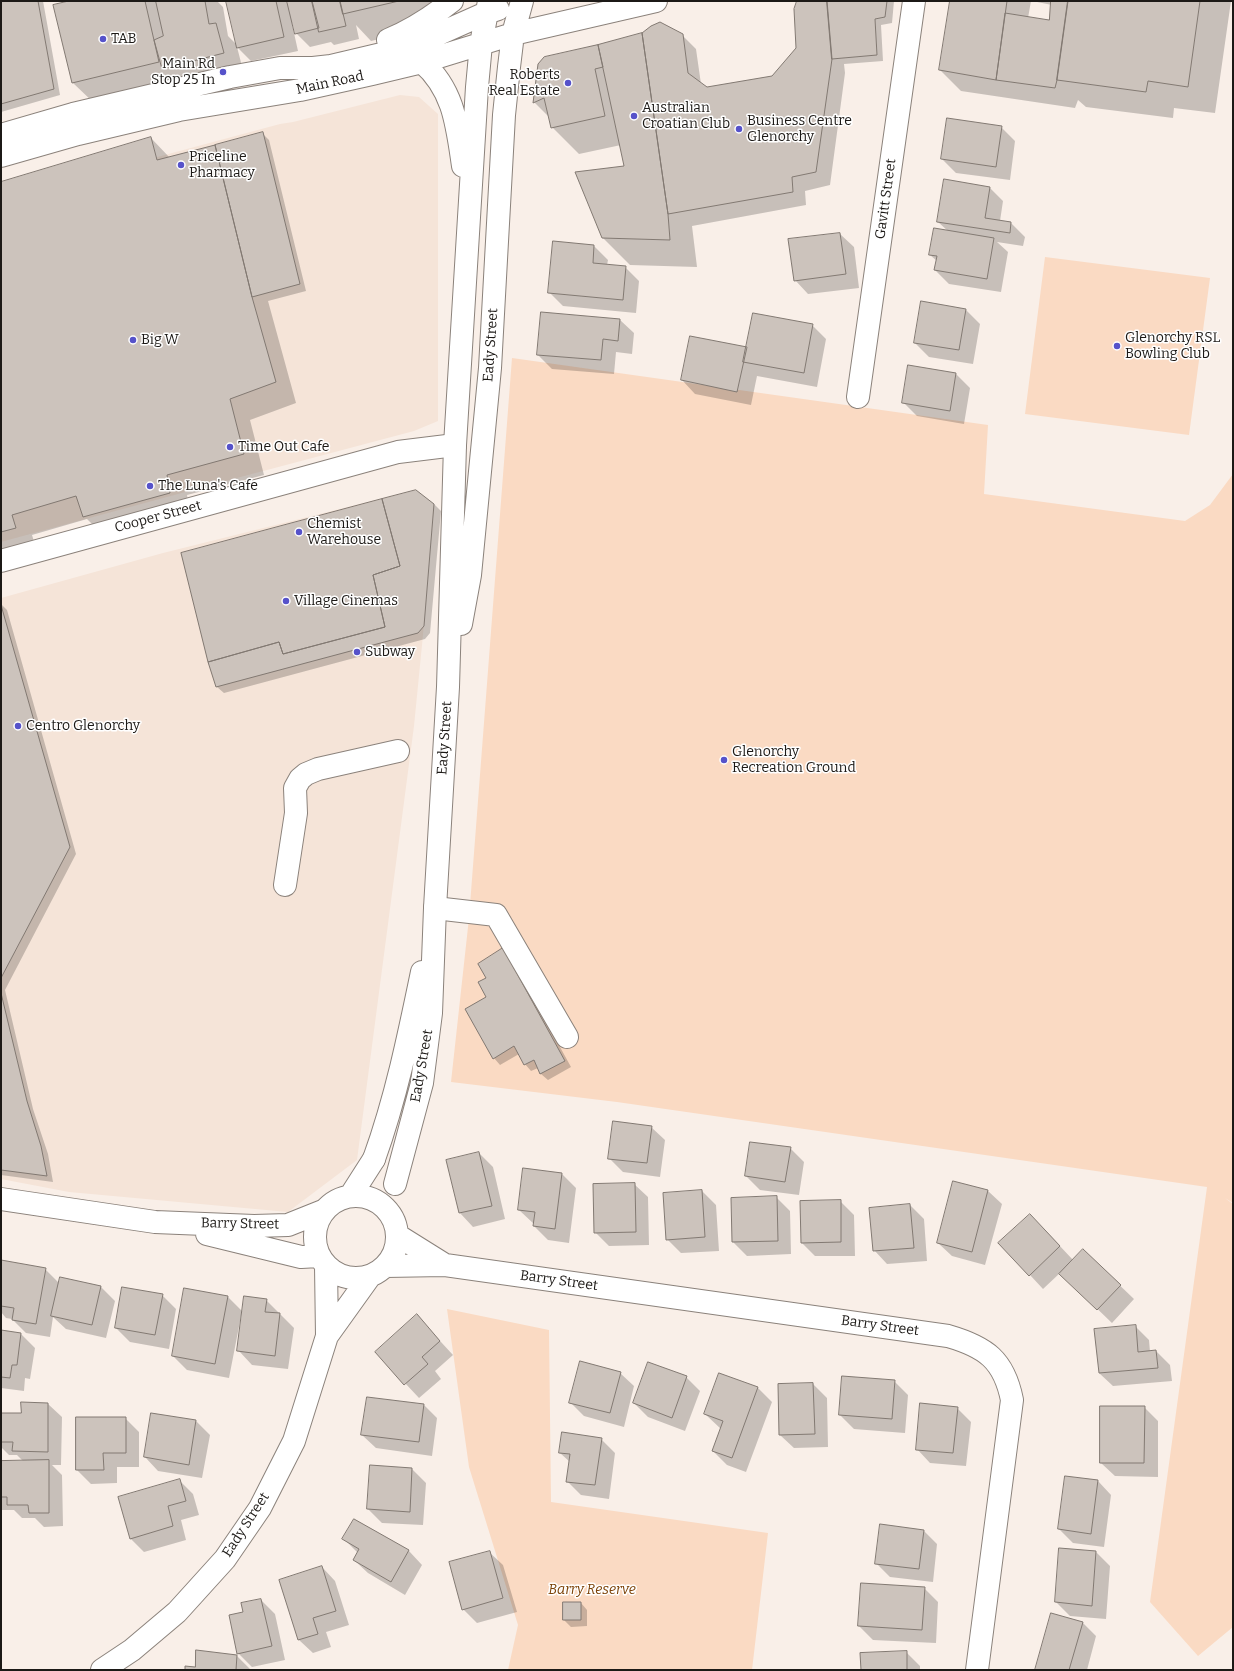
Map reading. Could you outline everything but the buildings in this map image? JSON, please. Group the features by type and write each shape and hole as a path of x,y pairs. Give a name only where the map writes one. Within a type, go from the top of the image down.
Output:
{"main road":[{"path":"280,68 375,44 400,35 424,22 452,1"},
{"name":"Main Road","path":"1,135 73,114 230,77 280,68 313,68 331,66 386,53 423,41 487,7 524,1"},
{"name":"Eady Street","path":"448,687 470,570 490,368 504,115 513,34 524,1"},
{"name":"Main Road","path":"1,156 78,134 179,110 300,90 372,74 422,62 513,34 656,1"},
{"name":"Gavitt Street","path":"858,397 914,1"},
{"name":"Eady Street","path":"396,1228 395,1184 422,1083 431,1013 435,908 448,687 455,445 469,210 481,44 487,7"},
{"path":"422,62 442,84 451,103 459,138 469,210"},
{"name":"Cooper Street","path":"1,561 398,452 455,445"},
{"path":"285,885 296,813 295,788 300,779 306,774 318,769 398,751"},
{"path":"435,908 496,915 567,1037"},
{"name":"Eady Street","path":"351,1195 374,1159 387,1123 414,1011 435,908"},
{"path":"351,1195 365,1196 377,1201 387,1210 396,1228 396,1247 392,1257 378,1271 359,1278 347,1277 336,1273 322,1261 315,1245 314,1233 317,1222 323,1212 336,1201 351,1195"},
{"name":"Barry Street","path":"1,1200 155,1222 322,1261"},
{"name":"Barry Street","path":"155,1222 254,1226 288,1225 323,1212"},
{"name":"Barry Street","path":"396,1228 445,1265"},
{"name":"Eady Street","path":"322,1261 327,1336"},
{"name":"Barry Street","path":"378,1271 445,1265 948,1336 983,1349 1002,1370 1009,1385 1012,1400 977,1670"},
{"name":"Eady Street","path":"102,1670 132,1650 177,1612 224,1559 260,1508 294,1441 327,1336 378,1271"}],"shaded area":[{"path":"400,95 419,97 438,114 438,421 414,431 1,542 1,199 280,124"},
{"path":"416,490 434,504 423,635 414,726 357,1160 288,1212 69,1192 1,1179 1,598 163,553"}],"green space":[{"name":"Glenorchy RSL Bowling Club","path":"1045,257 1210,278 1189,435 1025,414"},
{"name":"Glenorchy Recreation Ground","path":"512,358 988,425 984,494 1185,521 1210,505 1233,474 1233,1203 1225,1198 1233,1204 1233,1627 1198,1656 1150,1602 1207,1187 617,1102 451,1082 469,918"},
{"name":"Barry Reserve","path":"447,1309 549,1330 551,1502 768,1533 752,1670 508,1670 518,1625 469,1467"}],"place":[{"name":"TAB","path":"103,39"},
{"name":"Main Rd Stop 25 In","path":"223,72"},
{"name":"Roberts Real Estate","path":"568,83"},
{"name":"Australian Croatian Club","path":"634,116"},
{"name":"Business Centre Glenorchy","path":"739,129"},
{"name":"Priceline Pharmacy","path":"181,165"},
{"name":"Big W","path":"133,340"},
{"name":"Glenorchy RSL Bowling Club","path":"1117,346"},
{"name":"Time Out Cafe","path":"230,447"},
{"name":"The Luna's Cafe","path":"150,486"},
{"name":"Chemist Warehouse","path":"299,532"},
{"name":"Village Cinemas","path":"286,601"},
{"name":"Subway","path":"357,652"},
{"name":"Centro Glenorchy","path":"18,726"},
{"name":"Glenorchy Recreation Ground","path":"724,760"}]}
